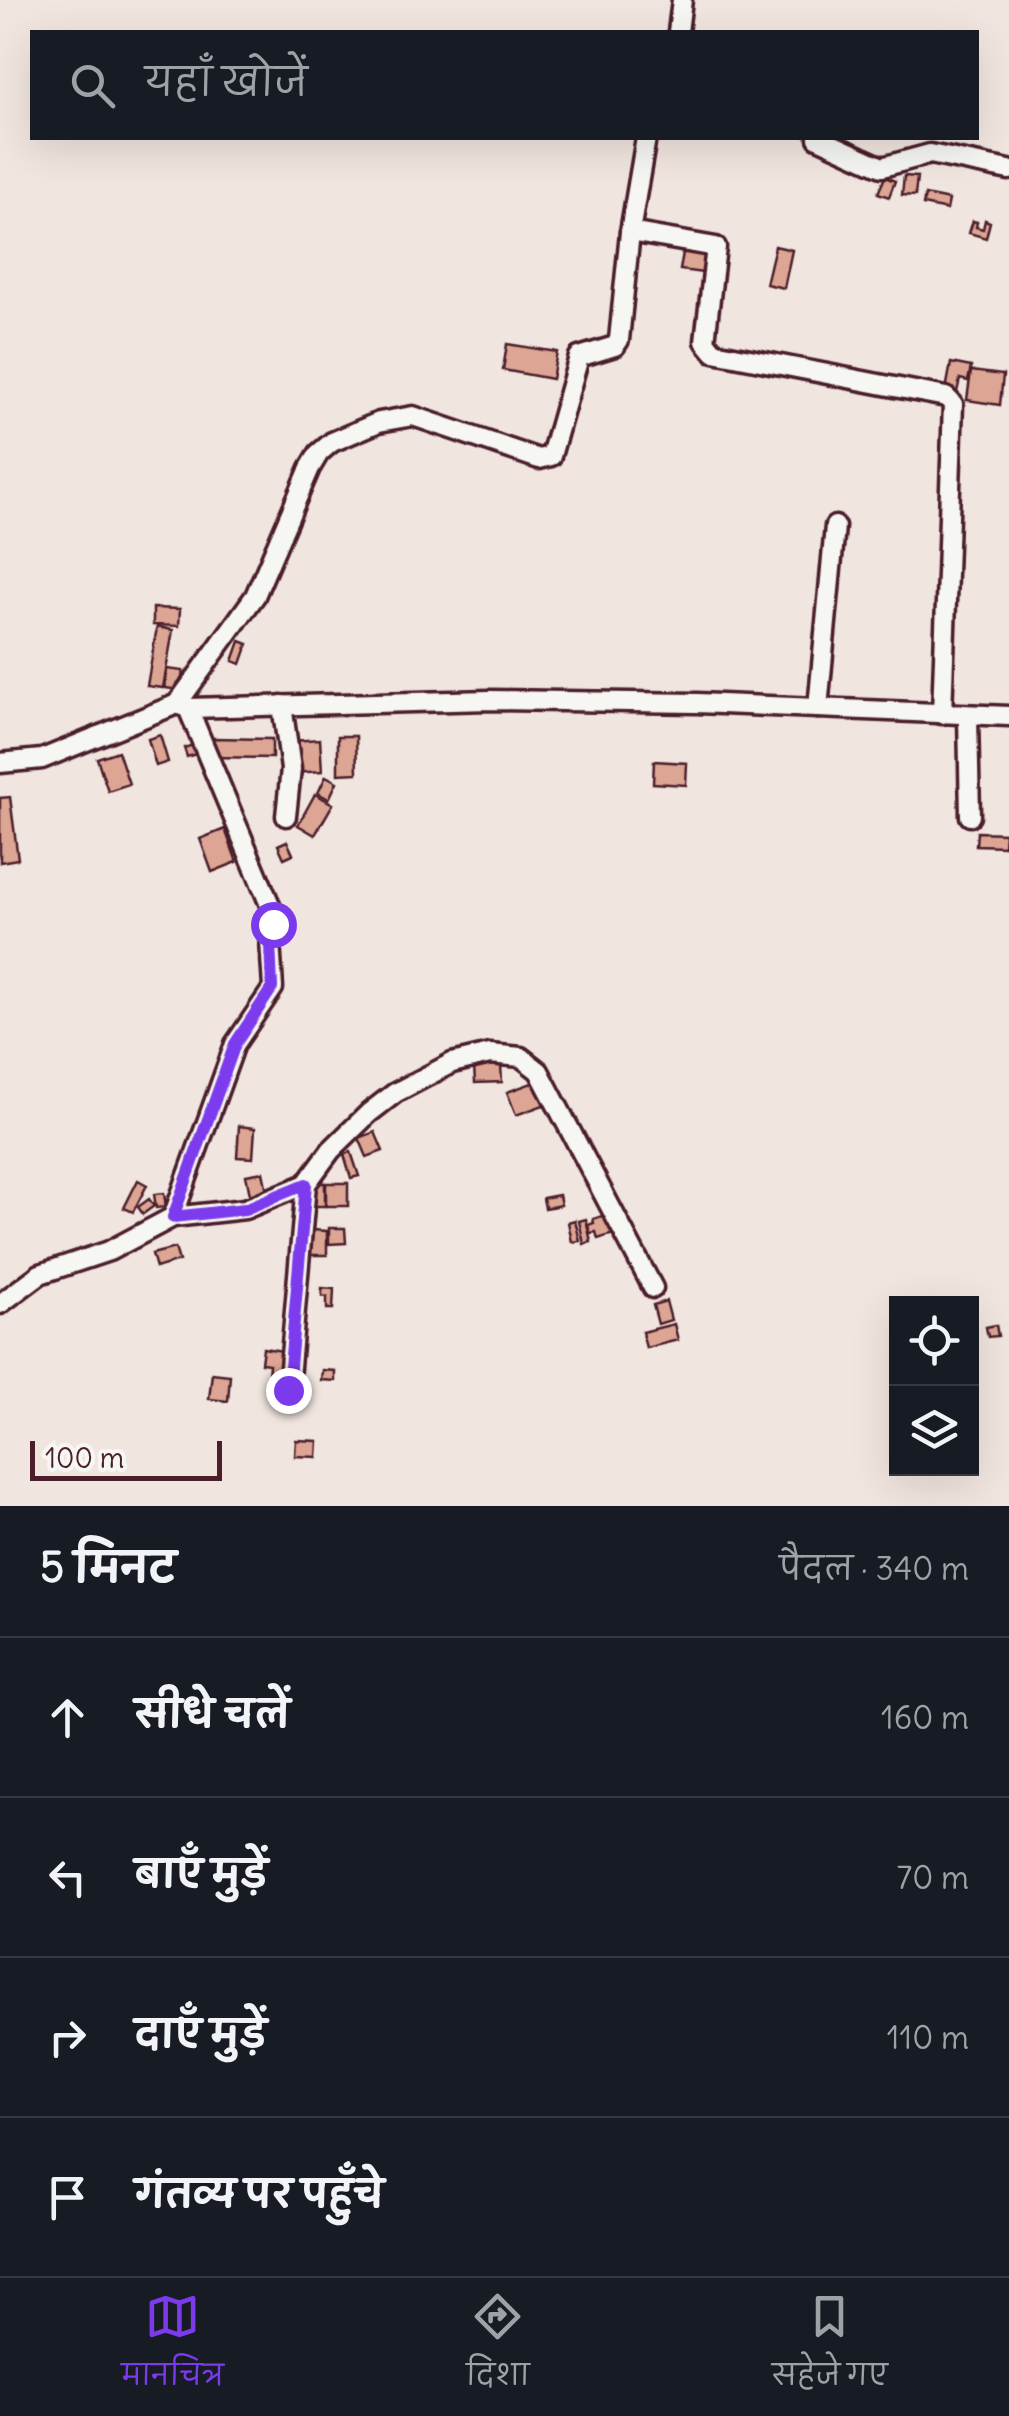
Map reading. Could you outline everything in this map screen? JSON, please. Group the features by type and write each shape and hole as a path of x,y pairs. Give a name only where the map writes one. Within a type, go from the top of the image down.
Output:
{"street":[{"path":"678,30 682,0"},
{"path":"182,706 255,596 310,468 332,442 379,422 414,416 538,459 551,456 579,357 615,346 618,340 646,140"},
{"path":"822,140 882,167 930,154 1009,170"},
{"path":"630,232 716,247 706,340 714,352 946,397 953,404 942,714"},
{"path":"818,708 835,526"},
{"path":"0,763 42,758 182,706 490,700 697,702 1009,716"},
{"path":"282,705 290,768 286,816"},
{"path":"173,1217 235,1044 272,988 270,905 182,706"},
{"path":"968,716 970,816"},
{"path":"0,1304 40,1274 108,1251 173,1217 245,1209 306,1184 347,1133 395,1094 452,1063 490,1054 521,1057 539,1070 653,1288"},
{"path":"288,1390 306,1184"}],"building":[{"path":"904,176 917,177 915,196 902,195"},
{"path":"885,177 895,181 889,197 878,193"},
{"path":"925,195 949,200 947,210 923,205"},
{"path":"985,220 990,222 986,238 969,233 973,221 983,229"},
{"path":"775,246 792,250 784,288 766,284"},
{"path":"684,247 714,251 711,274 680,270"},
{"path":"507,344 557,352 552,379 503,370"},
{"path":"951,363 971,367 968,381 960,379 957,392 946,390"},
{"path":"971,371 1003,375 1000,405 967,400"},
{"path":"153,608 180,609 179,626 153,625"},
{"path":"157,627 173,630 163,688 147,686"},
{"path":"240,641 248,644 241,664 233,661"},
{"path":"167,669 183,671 180,690 165,688"},
{"path":"160,735 168,762 156,766 148,739"},
{"path":"338,736 356,736 357,773 338,774"},
{"path":"213,738 272,739 272,758 213,757"},
{"path":"320,739 322,771 294,773 292,741"},
{"path":"199,743 202,752 187,757 184,748"},
{"path":"118,751 129,784 108,791 97,758"},
{"path":"654,761 687,763 686,785 653,783"},
{"path":"326,776 337,782 329,799 318,793"},
{"path":"315,794 333,804 315,835 298,825"},
{"path":"10,797 18,859 0,862 0,798"},
{"path":"225,829 237,862 212,872 200,839"},
{"path":"977,832 1005,833 1004,846 976,845"},
{"path":"287,841 293,854 284,858 278,845"},
{"path":"501,1065 502,1082 475,1083 474,1066"},
{"path":"543,1079 552,1102 516,1115 507,1092"},
{"path":"239,1126 255,1128 253,1158 237,1157"},
{"path":"375,1132 383,1151 367,1157 359,1138"},
{"path":"351,1152 359,1176 351,1178 344,1154"},
{"path":"263,1172 267,1191 250,1195 246,1175"},
{"path":"138,1180 147,1185 133,1212 124,1208"},
{"path":"311,1183 325,1183 325,1206 311,1206"},
{"path":"326,1183 348,1183 348,1206 326,1206"},
{"path":"164,1193 166,1207 156,1208 154,1194"},
{"path":"559,1195 561,1205 545,1208 543,1198"},
{"path":"149,1199 154,1206 143,1214 138,1207"},
{"path":"611,1213 617,1233 598,1239 596,1232 590,1233 588,1225 594,1223 593,1219"},
{"path":"586,1219 591,1242 584,1244 579,1221"},
{"path":"575,1220 580,1241 572,1242 568,1222"},
{"path":"329,1228 345,1228 346,1243 329,1244"},
{"path":"310,1230 327,1231 327,1255 310,1255"},
{"path":"175,1248 179,1261 156,1268 152,1254"},
{"path":"322,1288 334,1289 333,1309 327,1309"},
{"path":"666,1301 671,1320 658,1324 653,1305"},
{"path":"674,1324 678,1340 646,1348 642,1332"},
{"path":"996,1325 998,1336 988,1337 986,1327"},
{"path":"263,1348 290,1352 286,1379 268,1377 269,1364 261,1363"},
{"path":"322,1370 335,1371 335,1381 321,1380"},
{"path":"212,1373 230,1375 228,1401 209,1399"},
{"path":"296,1440 318,1441 317,1457 295,1456"}],"route":[{"path":"273,924 272,988 235,1044 173,1217 245,1209 306,1184 288,1390"}]}
